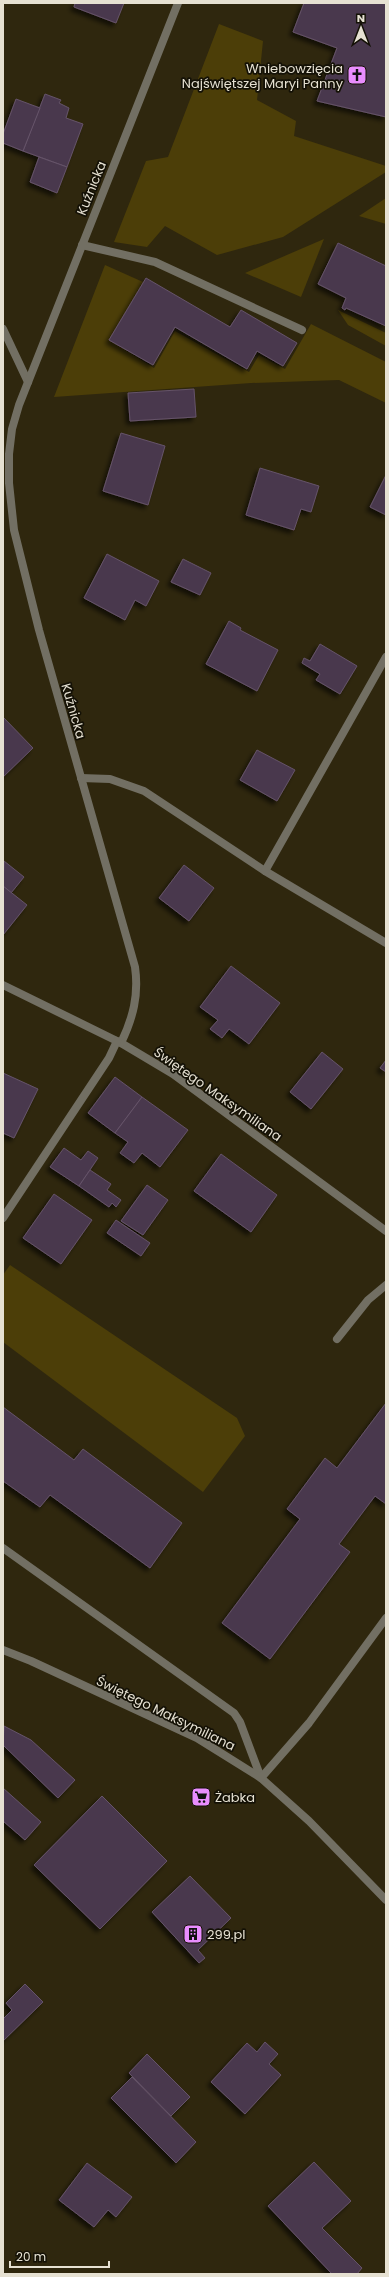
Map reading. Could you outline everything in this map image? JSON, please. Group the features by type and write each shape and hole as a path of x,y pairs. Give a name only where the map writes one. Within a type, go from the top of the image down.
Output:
{"street":[{"name":"Kuźnicka","path":"3,1218 128,1029 137,1000 136,973 30,597 11,511 8,473 10,442 16,414 28,382 178,3"},
{"path":"82,245 155,262 302,330"},
{"path":"3,329 28,382"},
{"path":"265,871 386,657"},
{"path":"81,778 110,779 144,791 265,871 386,943"},
{"name":"Świętego Maksymiliana","path":"3,985 119,1042 192,1087 386,1230"},
{"path":"337,1340 368,1300 386,1286"},
{"path":"3,1548 234,1713 240,1722 261,1778 309,1723 386,1618"},
{"name":"Świętego Maksymiliana","path":"3,1650 31,1661 197,1738 261,1778 309,1821 386,1900"}],"shaded area":[{"path":"219,24 263,41 257,100 296,121 294,136 386,166 386,172 283,237 217,255 165,226 147,247 114,242 146,161 168,157"},
{"path":"386,198 386,224 359,216"},
{"path":"324,239 301,297 245,273"},
{"path":"105,265 143,282 109,340 154,368 175,331 249,372 259,355 285,369 311,324 386,362 386,403 339,380 251,383 54,397"},
{"path":"338,310 386,333 386,346 348,325"},
{"path":"10,1265 237,1418 245,1436 203,1492 3,1342 3,1275"}],"building":[{"path":"75,3 124,3 116,23 74,7"},
{"name":"Wniebowzięcia Najświętszej Maryi Panny","path":"304,3 386,3 386,117 317,101 337,48 293,32"},
{"path":"45,94 61,100 59,103 69,108 66,118 83,124 67,167 23,151"},
{"path":"16,99 40,108 23,151 3,143 3,134"},
{"path":"39,157 67,167 57,193 30,182"},
{"path":"338,243 386,266 386,326 346,308 345,310 342,308 346,298 318,284"},
{"path":"146,278 230,327 241,310 297,343 283,366 257,351 247,369 175,327 153,365 109,340"},
{"path":"194,389 196,417 130,421 128,393"},
{"path":"121,433 165,446 148,505 103,491"},
{"path":"260,468 319,486 311,512 301,509 294,530 246,515"},
{"path":"386,475 386,515 370,507"},
{"path":"107,554 159,581 146,606 135,600 125,620 84,598"},
{"path":"183,559 211,573 200,595 171,582"},
{"path":"229,621 241,628 240,630 278,650 257,691 206,664"},
{"path":"320,644 357,666 340,694 316,680 320,674 302,663 304,658 310,661"},
{"path":"3,717 33,748 3,777"},
{"path":"257,750 295,770 277,801 240,780"},
{"path":"4,861 24,877 11,893 3,886"},
{"path":"184,865 214,888 189,921 159,898"},
{"path":"3,886 27,905 3,935"},
{"path":"231,966 280,1003 249,1044 229,1029 222,1038 210,1029 218,1020 200,1007"},
{"path":"322,1052 343,1069 311,1109 290,1092"},
{"path":"386,1060 386,1072 380,1068"},
{"path":"3,1073 38,1089 14,1138 3,1133"},
{"path":"115,1077 142,1097 115,1133 88,1113"},
{"path":"142,1097 188,1130 160,1167 142,1153 134,1163 120,1153 128,1142 115,1133"},
{"path":"64,1148 81,1160 88,1151 98,1158 79,1186 50,1167"},
{"path":"221,1154 277,1195 251,1232 194,1191"},
{"path":"90,1170 111,1184 107,1190 121,1200 116,1207 112,1203 109,1207 79,1186"},
{"path":"147,1185 168,1200 143,1235 121,1221"},
{"path":"54,1194 92,1220 61,1264 23,1238"},
{"path":"116,1220 150,1243 141,1256 107,1233"},
{"path":"386,1403 386,1504 375,1496 339,1544 350,1552 270,1659 222,1623 300,1519 287,1509 325,1458 337,1468"},
{"path":"3,1407 74,1460 83,1449 182,1523 150,1568 50,1495 40,1507 3,1481"},
{"path":"4,1726 31,1740 75,1780 58,1798 3,1745"},
{"path":"3,1788 41,1822 25,1840 3,1821"},
{"path":"102,1796 167,1861 100,1929 34,1865"},
{"name":"299.pl","path":"190,1876 231,1918 198,1950 205,1958 199,1963 152,1912"},
{"path":"25,1984 43,2002 3,2041 3,2019 12,2010 6,2003"},
{"path":"265,2042 278,2054 269,2064 281,2075 245,2114 211,2082 247,2043 257,2052"},
{"path":"147,2054 190,2097 171,2116 129,2073"},
{"path":"132,2077 196,2142 176,2163 111,2098"},
{"path":"314,2162 351,2201 322,2228 362,2268 357,2274 332,2274 268,2206"},
{"path":"87,2163 132,2197 116,2217 108,2210 94,2227 59,2200"}],"place":[{"name":"Wniebowzięcia Najświętszej Maryi Panny","path":"357,75"},
{"name":"Żabka","path":"201,1797"},
{"name":"299.pl","path":"193,1934"}]}
